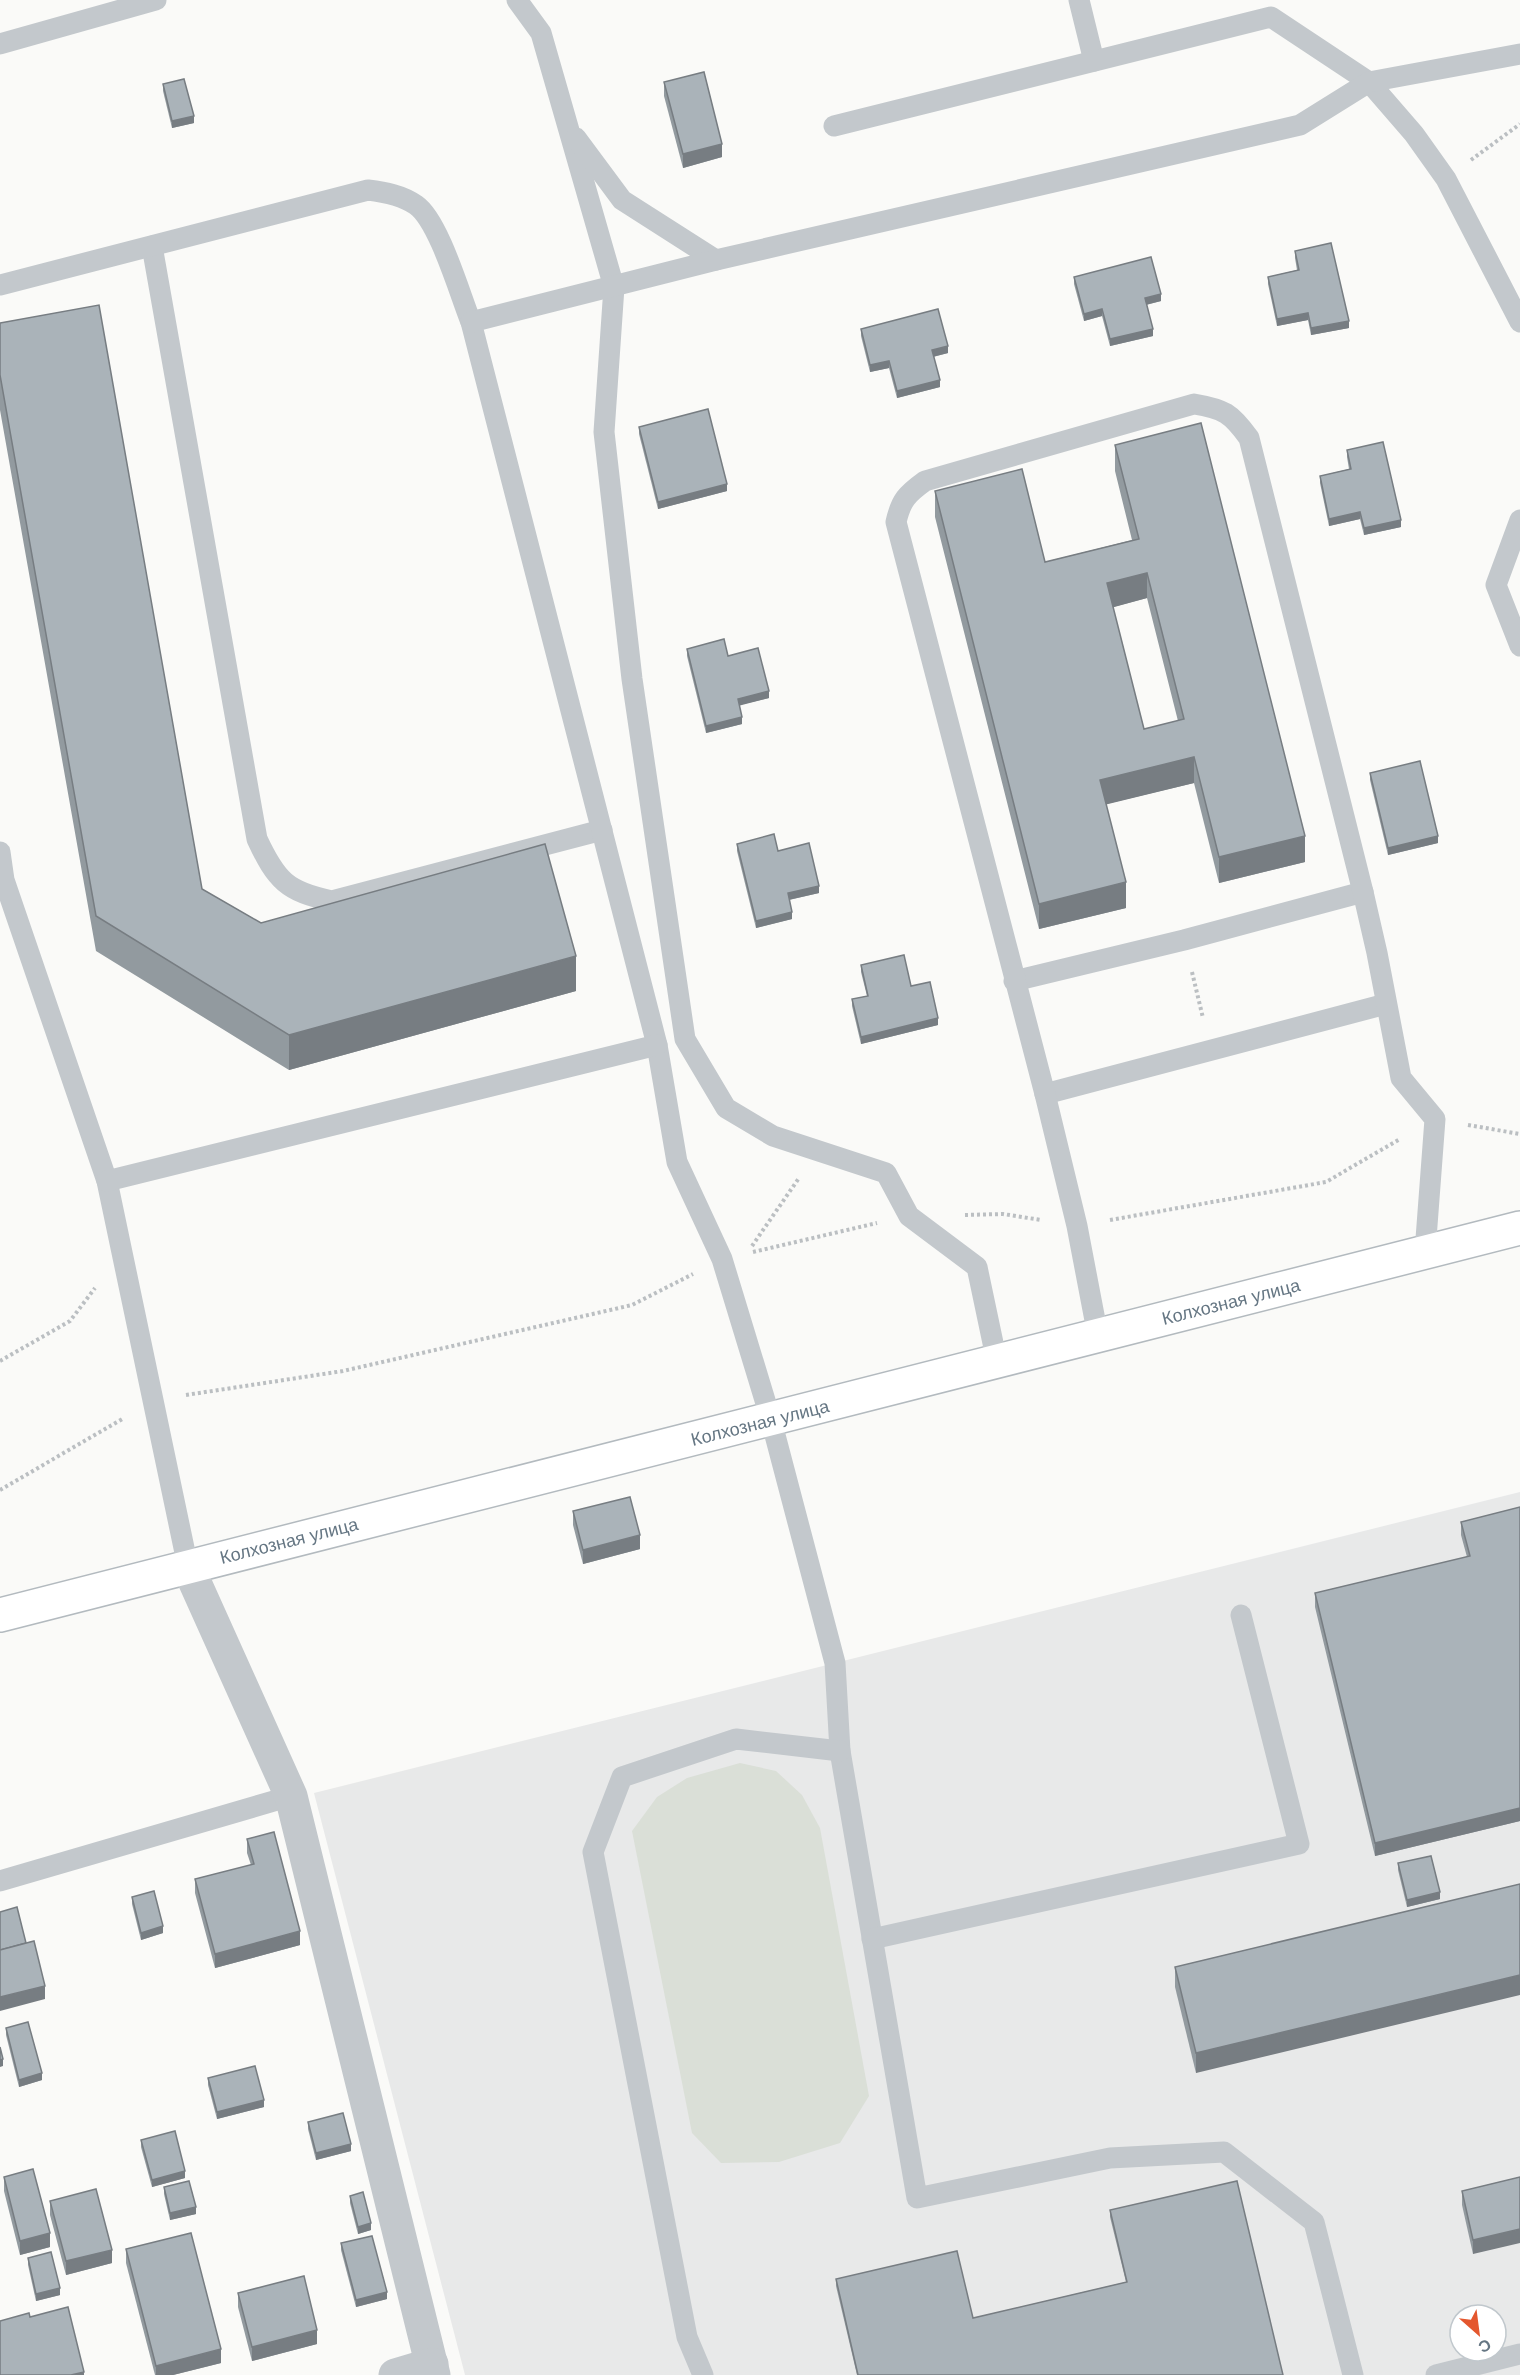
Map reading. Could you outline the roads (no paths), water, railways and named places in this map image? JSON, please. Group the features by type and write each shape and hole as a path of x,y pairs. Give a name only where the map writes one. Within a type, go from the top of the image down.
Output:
{"main road":[{"name":"Колхозная улица","path":"0,1615 1520,1228"}],"street":[{"path":"188,1567 291,1796 433,2370 395,2375"}],"lane":[{"path":"0,44 156,0"},
{"path":"517,0 541,33 614,287 604,432 632,679 685,1039 726,1108 773,1136 886,1173 909,1216 977,1267 997,1362"},
{"path":"1079,0 1094,61"},
{"path":"834,126 1271,17 1369,82 1414,134 1446,179 1520,322"},
{"path":"471,322 716,260 1300,125 1369,82 1520,54"},
{"path":"568,126 622,200 716,260"},
{"path":"0,285 368,190 395,194 417,206 433,225 471,322 657,1045 677,1162 722,1259 771,1420 835,1664 840,1751 917,2198 1110,2158 1224,2152 1314,2222 1353,2375"},
{"path":"152,246 257,839 268,863 285,884 309,896 332,901 602,830"},
{"path":"1098,1336 1077,1226 1045,1095 896,522 900,504 910,491 925,481 1194,404 1218,408 1237,422 1249,438 1363,892 1401,1078 1435,1119 1425,1252"},
{"path":"1520,520 1496,585 1520,646"},
{"path":"0,852 4,880 107,1181 188,1567"},
{"path":"1014,981 1184,940 1363,892"},
{"path":"1045,1095 1386,1004"},
{"path":"107,1181 657,1045"},
{"path":"872,1939 1299,1844 1241,1616"},
{"path":"704,2375 687,2337 593,1852 622,1777 736,1739 840,1751"},
{"path":"0,1881 291,1796"},
{"path":"1436,2375 1520,2354"}]}
